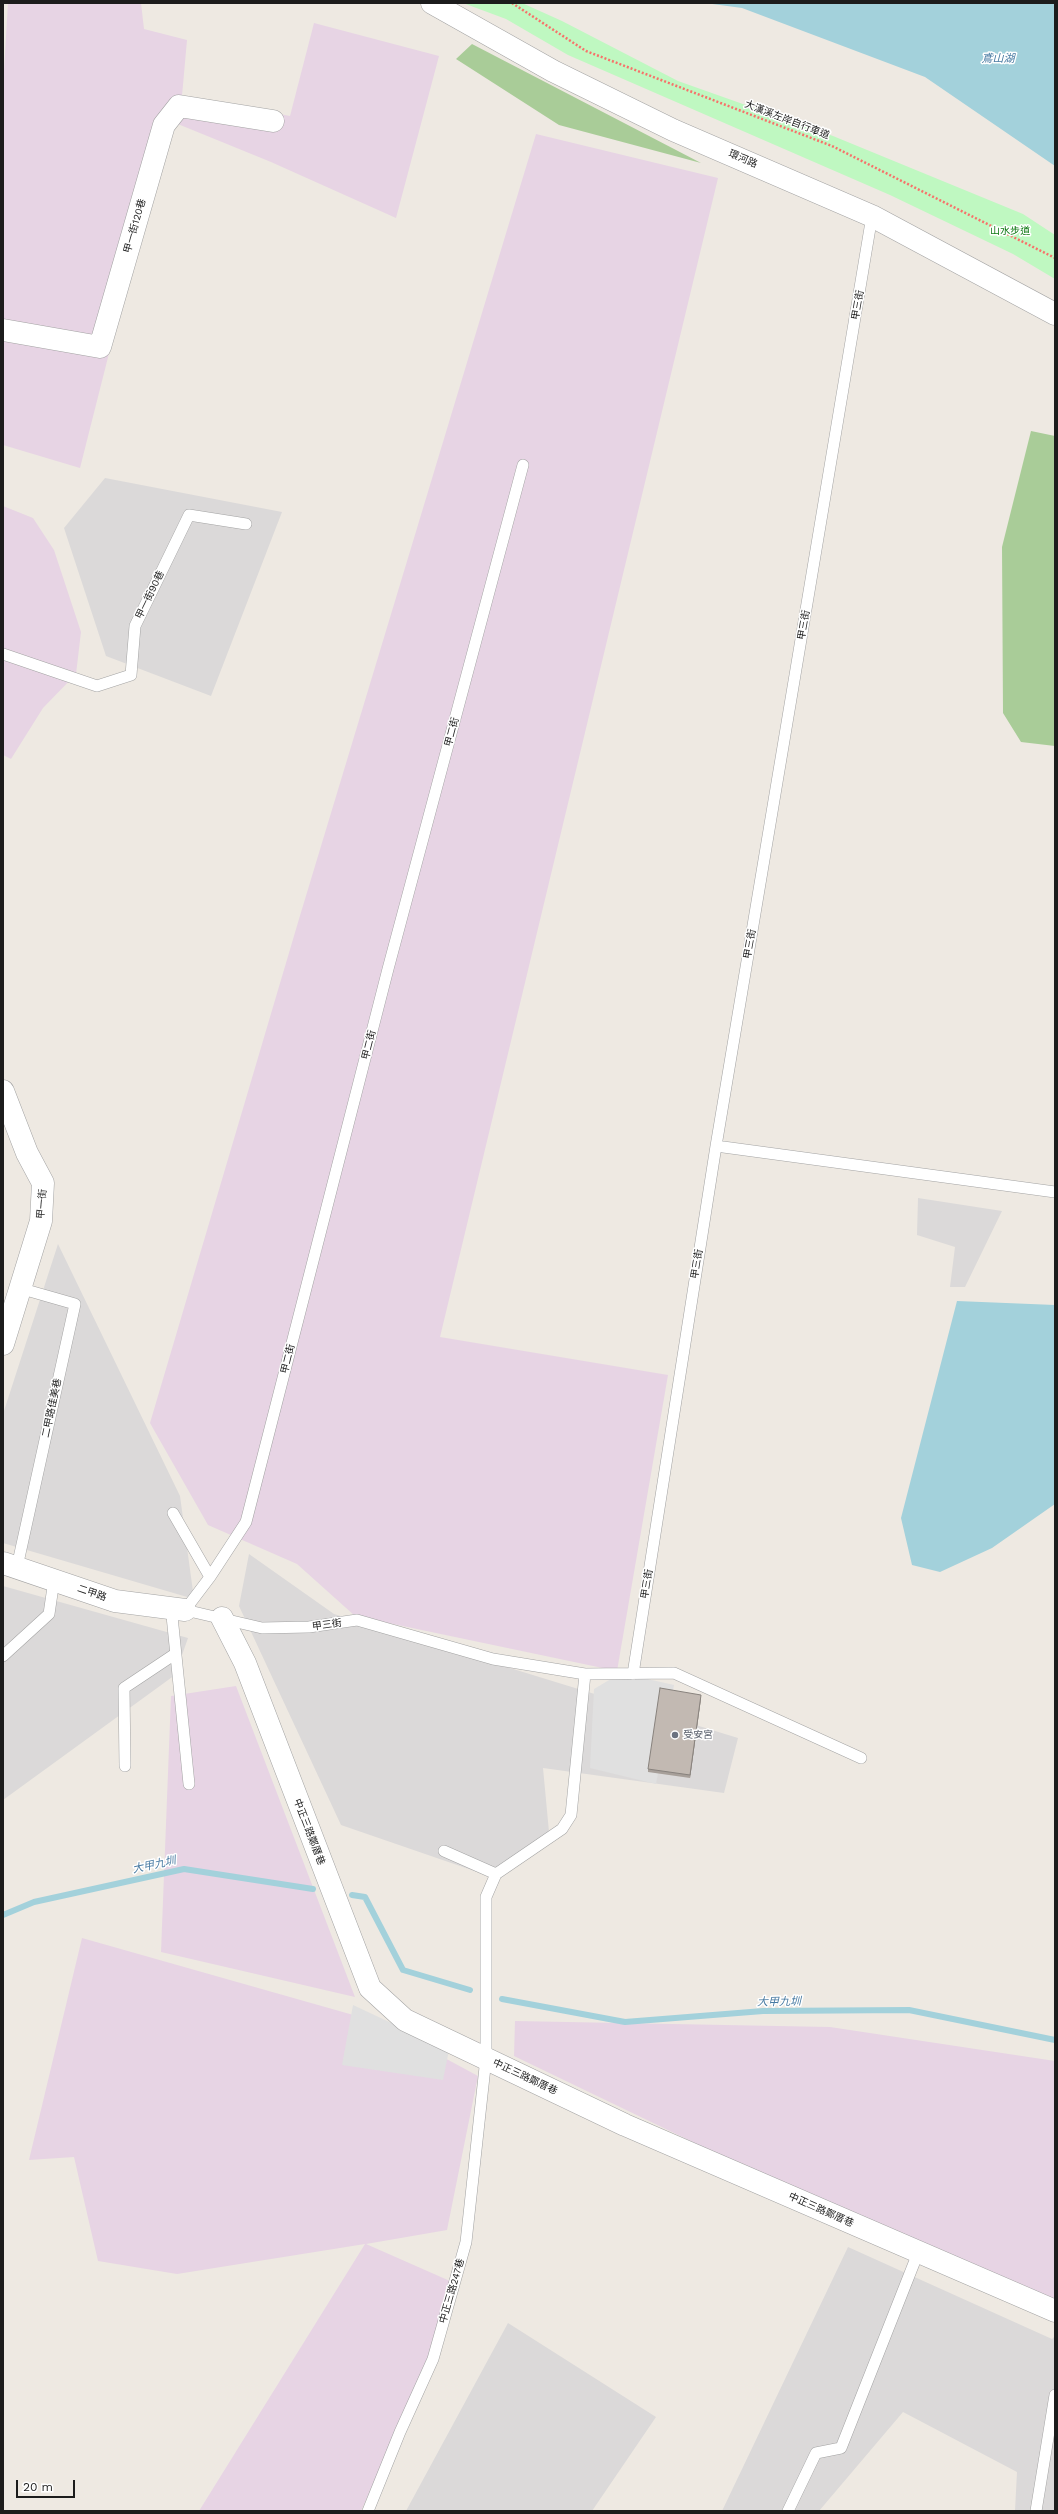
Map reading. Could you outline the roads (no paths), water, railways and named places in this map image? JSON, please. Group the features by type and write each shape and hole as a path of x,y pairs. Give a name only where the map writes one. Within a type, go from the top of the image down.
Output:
{"street":[{"name":"環河路","path":"432,3 553,71 666,127 872,216 1055,314"},
{"name":"甲一街120巷","path":"3,330 100,347 164,125 179,106 273,121"},
{"name":"甲一街","path":"3,1092 27,1153 43,1183 41,1221 19,1288 3,1344"},
{"name":"二甲路","path":"10,1565 115,1601 178,1608"},
{"name":"中正三路鄭厝巷","path":"222,1618 246,1663 370,1988 405,2020 632,2128 1055,2311"}],"lane":[{"name":"甲三街","path":"633,1674 716,1146 872,216"},
{"name":"甲二街","path":"178,1608 210,1577 246,1522 388,969 523,465"},
{"name":"甲一街90巷","path":"3,654 97,686 132,675 135,626 189,515 246,524"},
{"path":"716,1146 1055,1192"},
{"name":"二甲路佳美巷","path":"10,1565 75,1304 19,1288"},
{"path":"173,1513 210,1577"},
{"path":"3,1656 49,1614 54,1580"},
{"name":"甲三街","path":"178,1608 262,1628 309,1627 357,1620 493,1659 585,1674 674,1673 861,1758"},
{"path":"178,1608 176,1654 189,1784"},
{"path":"126,1766 124,1688 176,1654"},
{"path":"444,1851 496,1874 562,1829 571,1815 585,1674"},
{"name":"中正三路247巷","path":"368,2511 400,2432 433,2359 466,2242 486,2058 486,1897 496,1874"},
{"path":"788,2511 816,2453 841,2448 918,2253"},
{"path":"1036,2511 1055,2395"}],"water":[{"name":"鳶山湖","path":"705,3 1055,3 1055,166 925,77 742,8"},
{"path":"957,1301 1055,1305 1055,1504 992,1548 940,1572 912,1565 901,1518"}],"waterway":[{"name":"大甲九圳","path":"3,1915 34,1902 184,1869 313,1889"},
{"name":"大甲九圳","path":"352,1895 365,1897 403,1970 470,1990"},
{"name":"大甲九圳","path":"502,1999 625,2022 763,2011 909,2010 1055,2040"}],"place":[{"name":"受安宮","path":"675,1735"}],"park label":[{"name":"山水步道","path":"1010,231"}]}
